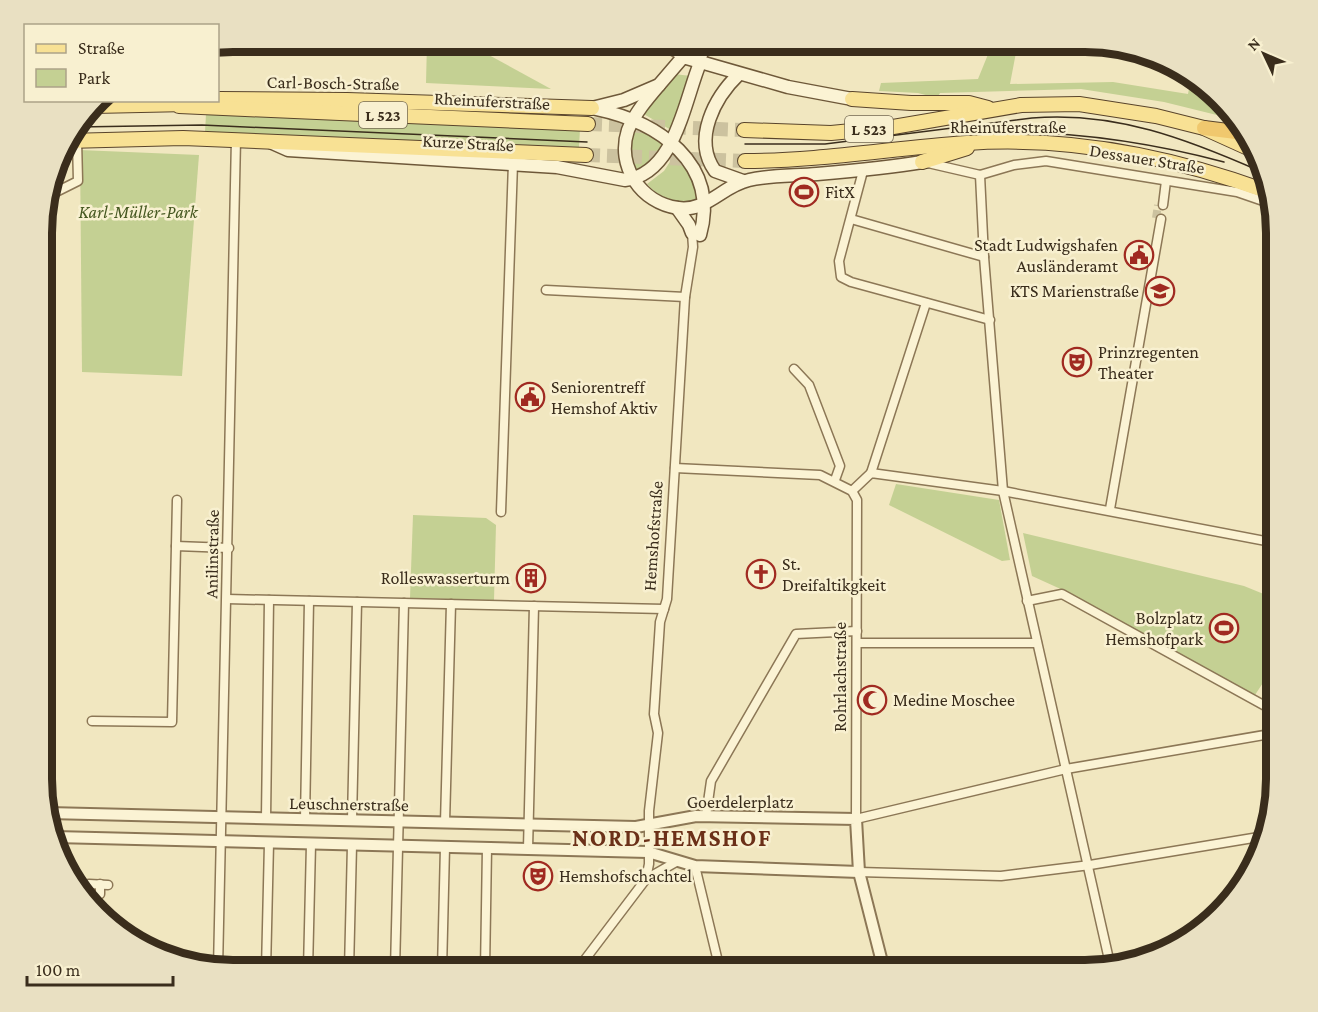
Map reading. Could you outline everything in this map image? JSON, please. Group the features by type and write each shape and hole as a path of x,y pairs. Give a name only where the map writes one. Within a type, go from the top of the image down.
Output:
{"highway":[{"path":"1204,128 1234,132"}],"main road":[{"name":"L 523","path":"705,211 676,208 642,193 633,179 625,152 629,129 634,119 683,57 739,74 852,99"},
{"path":"633,179 655,167 672,142 700,63"},
{"path":"739,74 717,100 709,118 707,155 709,163 720,175 743,182"},
{"name":"L 523","path":"592,108 624,100 659,85"},
{"name":"Carl-Bosch-Straße","path":"219,99 347,99 592,108"},
{"path":"852,99 969,104 993,109"},
{"name":"L 523","path":"106,106 179,106 196,102"},
{"name":"Rheinuferstraße","path":"744,130 852,131 937,121 993,109 1079,104 1156,116 1204,128 1242,145"},
{"name":"Rheinuferstraße","path":"179,106 588,124"},
{"path":"592,108 634,119 672,142 691,166 705,211 696,234"},
{"name":"L 523","path":"79,140 236,139 586,154"},
{"name":"Kurze Straße","path":"266,140 288,150 513,163 557,167 617,179 633,179"},
{"path":"922,162 986,142"},
{"name":"Rheinuferstraße","path":"745,161 827,159 986,142 1055,143 1172,161 1259,189"},
{"name":"Dessauer Straße","path":"705,211 743,182 863,171 922,162"},
{"path":"676,208 696,234"}],"street":[{"path":"675,53 683,57 686,53"},
{"path":"700,63 704,53"},
{"name":"Anilinstraße","path":"218,959 229,548 236,139"},
{"path":"58,191 78,181 73,150"},
{"name":"Dessauer Straße","path":"922,162 980,175 1014,165 1046,161 1237,192 1262,201"},
{"path":"501,512 513,163"},
{"path":"863,171 839,261 838,269 842,277 851,282 990,320"},
{"path":"980,175 984,257 1003,491 1090,865 1109,958"},
{"path":"1161,203 1166,181"},
{"path":"851,219 984,257"},
{"path":"1110,509 1158,219"},
{"name":"Hemshofstraße","path":"648,827 658,733 654,714 660,622 664,609 675,468 685,297 696,234"},
{"path":"546,290 685,297"},
{"path":"675,468 820,475 835,480 852,490 871,473 926,303"},
{"path":"794,369 809,385 840,466 835,480"},
{"path":"871,473 1003,491 1110,509 1265,540"},
{"name":"Rohrlachstraße","path":"852,490 857,500 856,819 859,872 881,960"},
{"path":"92,721 172,723 177,500"},
{"path":"176,546 229,548"},
{"path":"1027,601 1062,594 1265,706"},
{"path":"227,599 664,609"},
{"path":"266,818 269,600"},
{"path":"305,819 309,601"},
{"path":"352,820 357,602"},
{"path":"395,959 404,603"},
{"path":"445,823 451,604"},
{"path":"528,849 534,606"},
{"path":"706,816 711,781 796,634 857,631"},
{"path":"857,643 1037,643"},
{"path":"856,819 1066,769 1265,735"},
{"name":"Leuschnerstraße","path":"56,813 648,827"},
{"name":"Goerdelerplatz","path":"648,827 682,817 706,816 856,819"},
{"path":"646,879 648,827"},
{"path":"63,837 648,852 694,866 985,877 1090,865 1255,838"},
{"path":"266,959 269,843"},
{"path":"308,959 311,844"},
{"path":"349,959 352,845"},
{"path":"442,959 445,847"},
{"path":"485,959 487,848"},
{"path":"585,959 646,879 676,862"},
{"path":"694,866 717,960"},
{"path":"88,884 102,888"}],"green space":[{"path":"427,52 484,52 551,89 426,83"},
{"path":"989,53 1016,53 1010,84 1113,82 1188,94 1189,86 1222,116 1164,102 1081,89 940,93 937,98 918,93 879,91 881,83 978,79"},
{"path":"674,74 691,76 671,130 642,113"},
{"path":"206,114 580,129 579,147 205,132"},
{"path":"635,127 662,142 659,156 639,173 634,170 629,151"},
{"name":"Karl-Müller-Park","path":"80,150 199,155 182,376 82,372"},
{"path":"675,154 688,167 699,198 695,203 669,199 657,193 647,184 664,171"},
{"path":"896,484 999,500 1010,560 1002,561 889,505"},
{"path":"413,515 486,518 496,525 494,600 410,598"},
{"path":"1023,533 1244,586 1265,595 1265,679 1255,695 1065,591 1032,576"}],"tunnel":[{"path":"588,124 744,130"},
{"path":"586,155 745,161"},
{"path":"1156,218 1158,205"}],"tram line":[{"path":"745,144 825,144 1032,118 1063,117 1121,123 1150,130 1254,169"},
{"path":"88,127 202,125 587,142"},
{"path":"987,131 1077,135 1165,148 1224,162"}],"place":[{"name":"FitX","path":"804,192"},
{"name":"Stadt Ludwigshafen Ausländeramt","path":"1139,255"},
{"name":"KTS Marienstraße","path":"1160,291"},
{"name":"Prinzregenten Theater","path":"1077,362"},
{"name":"Seniorentreff Hemshof Aktiv","path":"530,397"},
{"name":"St. Dreifaltikgkeit","path":"761,574"},
{"name":"Rolleswasserturm","path":"531,578"},
{"name":"Bolzplatz Hemshofpark","path":"1224,628"},
{"name":"Medine Moschee","path":"872,700"},
{"name":"Hemshofschachtel","path":"538,876"}],"district":[{"name":"NORD-HEMSHOF","path":"672,837"}]}
